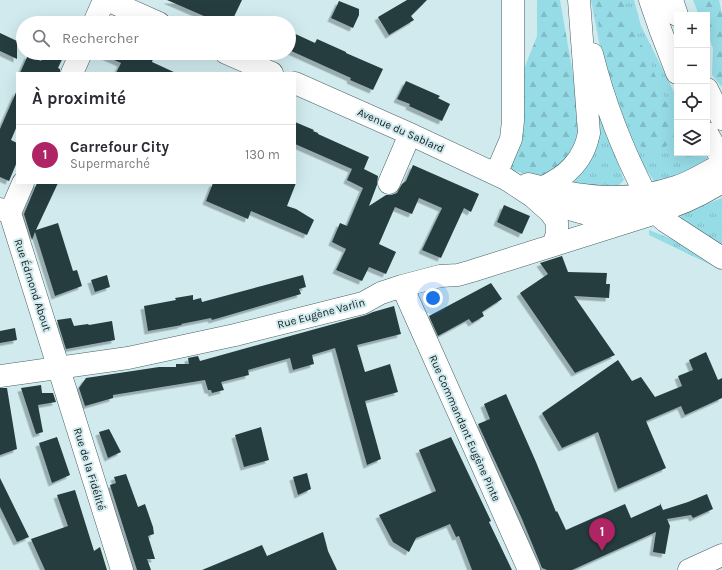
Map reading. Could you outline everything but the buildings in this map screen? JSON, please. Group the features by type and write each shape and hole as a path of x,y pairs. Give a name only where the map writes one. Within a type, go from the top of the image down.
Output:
{"main road":[{"path":"97,16 105,0 143,16"},
{"path":"501,176 511,139 513,121 513,0"},
{"path":"536,192 571,169 581,158 589,134 580,0"},
{"path":"580,0 586,30 604,95 630,159 651,204 665,221 722,258"},
{"path":"650,0 674,65"},
{"path":"672,0 676,12"},
{"path":"72,72 78,60"},
{"path":"242,60 270,72"},
{"name":"Avenue du Sablard","path":"296,83 536,192 592,197 623,197 651,204 675,188 719,172"},
{"path":"710,95 722,119"},
{"path":"389,183 410,134"},
{"path":"710,143 719,172"},
{"path":"5,211 22,184"},
{"name":"Avenue du Sablard","path":"536,192 557,222 557,234 553,245"},
{"name":"Rue Eugène Varlin","path":"0,376 128,358 235,335 363,303 381,293 402,286 440,276 458,275 472,272 553,245 651,204"},
{"name":"Rue Édmond About","path":"5,211 59,367"},
{"name":"Rue Commandant Eugène Pinte","path":"402,286 529,570"},
{"name":"Rue de la Fidélité","path":"59,367 122,570"},
{"path":"688,570 722,555"}],"green space":[{"path":"537,0 560,0 583,131 564,170 537,176 510,170 522,134 524,69 537,36"},
{"path":"591,0 634,0 641,26 674,92 674,156 706,156 708,161 667,182 654,181 641,162 605,73"},
{"path":"595,0 622,0 674,118 674,141 657,152 640,146 605,73"},
{"path":"693,0 719,0 722,14 722,87 712,75 713,48 710,41 710,12 698,12"},
{"path":"589,80 624,180 617,187 585,188 572,181"},
{"path":"722,198 722,250 681,221 681,214"},
{"path":"649,230 686,245 722,269 649,235"}],"place":[{"name":"Carrefour City","path":"602,551"}]}
